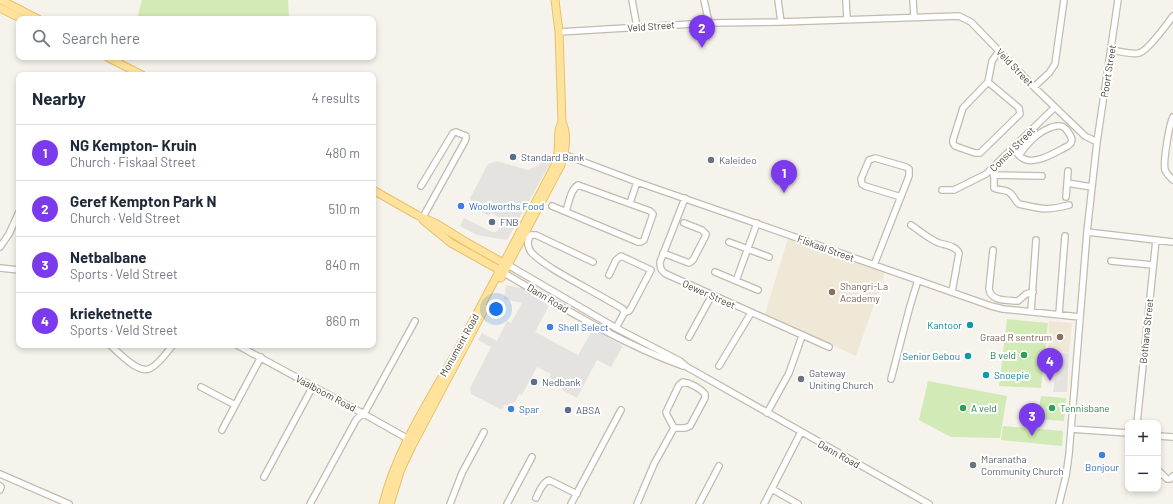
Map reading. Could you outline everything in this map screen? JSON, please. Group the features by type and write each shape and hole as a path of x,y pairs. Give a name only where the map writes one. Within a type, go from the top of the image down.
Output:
{"main road":[{"path":"1,0 32,16"},
{"name":"Monument Road","path":"383,504 399,455 410,440 561,165 561,156 566,129 562,122 560,32 554,0"},
{"path":"0,8 16,16"},
{"path":"113,60 136,72"},
{"name":"Dann Road","path":"376,192 437,224 506,264"},
{"name":"Dann Road","path":"420,216 451,243 502,272"},
{"name":"Monument Road","path":"390,504 410,440"},
{"path":"390,479 399,464 403,464"}],"street":[{"path":"632,0 637,27"},
{"path":"704,0 709,23"},
{"path":"778,0 781,22"},
{"path":"846,0 847,19"},
{"path":"913,0 914,17"},
{"path":"1034,87 1049,73 1055,64 1064,0"},
{"name":"Poort Street","path":"1097,142 1118,0"},
{"name":"Veld Street","path":"560,32 709,23 781,22 954,15 971,22 1034,87 1085,136 1097,142"},
{"path":"1111,50 1142,53 1173,16"},
{"path":"988,82 1019,108 1020,114 980,153 975,153 957,147 953,143 953,140 962,108 988,82 992,61 999,51"},
{"name":"Consul Street","path":"942,190 956,189 985,175 1055,107"},
{"path":"1173,117 1169,128 1165,166 1167,173 1173,180"},
{"path":"1013,148 1019,155 1024,159 1030,160 1046,157 1070,144 1072,138 1064,126 1054,126 1036,134 1019,155"},
{"path":"420,216 465,142 466,136 456,132 453,133 421,186"},
{"path":"1059,504 1066,476 1071,430 1087,232 1097,142"},
{"name":"Fiskaal Street","path":"561,156 576,159 637,182 999,308 1080,317"},
{"path":"874,265 910,176 910,172 906,167 872,158 869,160 860,181 862,184 901,196"},
{"path":"992,169 994,175 994,188 1010,193 1019,204 1047,210 1069,205"},
{"path":"1066,197 1068,171"},
{"path":"994,175 1042,176"},
{"path":"630,204 637,182"},
{"path":"1067,183 1092,187"},
{"path":"552,206 638,242 642,242 645,238 653,216 653,213 650,211 578,185 573,191 566,211"},
{"name":"Oewer Street","path":"685,198 660,262 662,271 751,313 829,347"},
{"path":"0,247 9,234 16,219"},
{"path":"664,253 689,263 693,260 706,234 702,230 684,223"},
{"path":"736,281 757,224"},
{"path":"911,225 934,240 955,248 958,251 959,253 952,292"},
{"path":"1087,232 1173,242"},
{"path":"592,262 536,235 532,234 529,237 529,248 540,261 623,309 624,313"},
{"path":"1059,314 1065,236"},
{"path":"1031,311 1036,240"},
{"name":"Bothana Street","path":"1137,420 1156,240"},
{"path":"729,242 769,257"},
{"path":"993,250 989,289 992,296 997,299 1018,301 1026,294 1033,292"},
{"path":"609,275 616,260 621,256 651,270 631,308 629,311 624,313 616,328"},
{"path":"1111,262 1153,265"},
{"name":"Dann Road","path":"506,264 616,328 680,361 687,367 928,504"},
{"path":"0,268 16,270"},
{"name":"Dann Road","path":"502,272 561,307 640,349 687,367"},
{"path":"715,272 758,290"},
{"path":"892,379 918,280"},
{"path":"689,337 712,295"},
{"path":"719,366 751,313"},
{"path":"310,504 356,420 364,414 415,321"},
{"path":"767,413 789,373 802,336"},
{"path":"114,348 135,366 147,370 153,367 170,348"},
{"name":"Vaalboom Road","path":"243,348 410,440"},
{"path":"222,430 261,358"},
{"path":"685,382 704,392 706,396 690,426 685,428 674,428 667,415 667,410 679,385 685,382"},
{"path":"264,477 313,386"},
{"path":"201,387 235,405"},
{"path":"572,504 621,410"},
{"path":"637,504 654,464 674,428"},
{"path":"1071,430 1125,433"},
{"path":"450,504 462,473 484,432"},
{"path":"764,504 801,432"},
{"path":"1161,436 1173,437"},
{"path":"507,504 532,457"},
{"path":"699,504 719,466"},
{"path":"1161,473 1167,479 1170,479 1173,476"},
{"path":"0,474 69,504"},
{"path":"536,498 543,484 547,480 577,494"},
{"path":"0,486 0,490"},
{"path":"772,489 798,504"}],"shaded area":[{"path":"544,154 550,156 551,162 507,240 477,235 460,226 464,218 492,232 496,232 506,221 491,213 489,216 473,207 470,198 488,164 497,161 528,170 539,165"},
{"name":"Shangri-La Academy","path":"788,238 885,273 856,356 765,314"},
{"path":"506,285 526,289 550,303 535,332 578,355 593,329 623,346 611,367 597,360 577,398 562,390 564,386 556,382 554,385 547,381 551,374 537,367 522,395 519,394 515,402 503,406 504,408 500,409 471,394 470,388 491,347 478,340 482,333 497,341 507,321 511,323 522,303 504,299"},
{"name":"Graad R sentrum","path":"1049,321 1072,323 1069,353 1048,350"},
{"path":"1048,350 1069,354 1067,392 1053,392 1056,369 1046,367"}],"green space":[{"path":"142,0 288,0 289,16 138,16"},
{"name":"B veld","path":"1007,319 1048,323 1041,388 999,386"},
{"name":"A veld","path":"928,381 1007,396 1000,438 951,437 919,420"},
{"name":"Tennisbane","path":"1041,396 1066,398 1064,421 1037,419"},
{"path":"1003,426 1063,431 1062,446 1001,440"}],"place":[{"name":"Geref Kempton Park N","path":"702,48"},
{"name":"Standard Bank","path":"513,157"},
{"name":"Kaleideo","path":"711,160"},
{"name":"NG Kempton- Kruin","path":"784,193"},
{"name":"Woolworths Food","path":"461,206"},
{"name":"FNB","path":"492,222"},
{"name":"Shangri-La Academy","path":"832,292"},
{"name":"Kantoor","path":"970,325"},
{"name":"Shell Select","path":"550,327"},
{"name":"Graad R sentrum","path":"1060,337"},
{"name":"B veld","path":"1024,355"},
{"name":"Senior Gebou","path":"968,356"},
{"name":"Snoepie","path":"986,375"},
{"name":"Gateway Uniting Church","path":"801,379"},
{"name":"krieketnette","path":"1050,381"},
{"name":"Nedbank","path":"534,382"},
{"name":"A veld","path":"963,408"},
{"name":"Tennisbane","path":"1052,408"},
{"name":"Spar","path":"511,409"},
{"name":"ABSA","path":"568,410"},
{"name":"Netbalbane","path":"1032,436"},
{"name":"Bonjour","path":"1102,455"},
{"name":"Maranatha Community Church","path":"973,465"}]}
